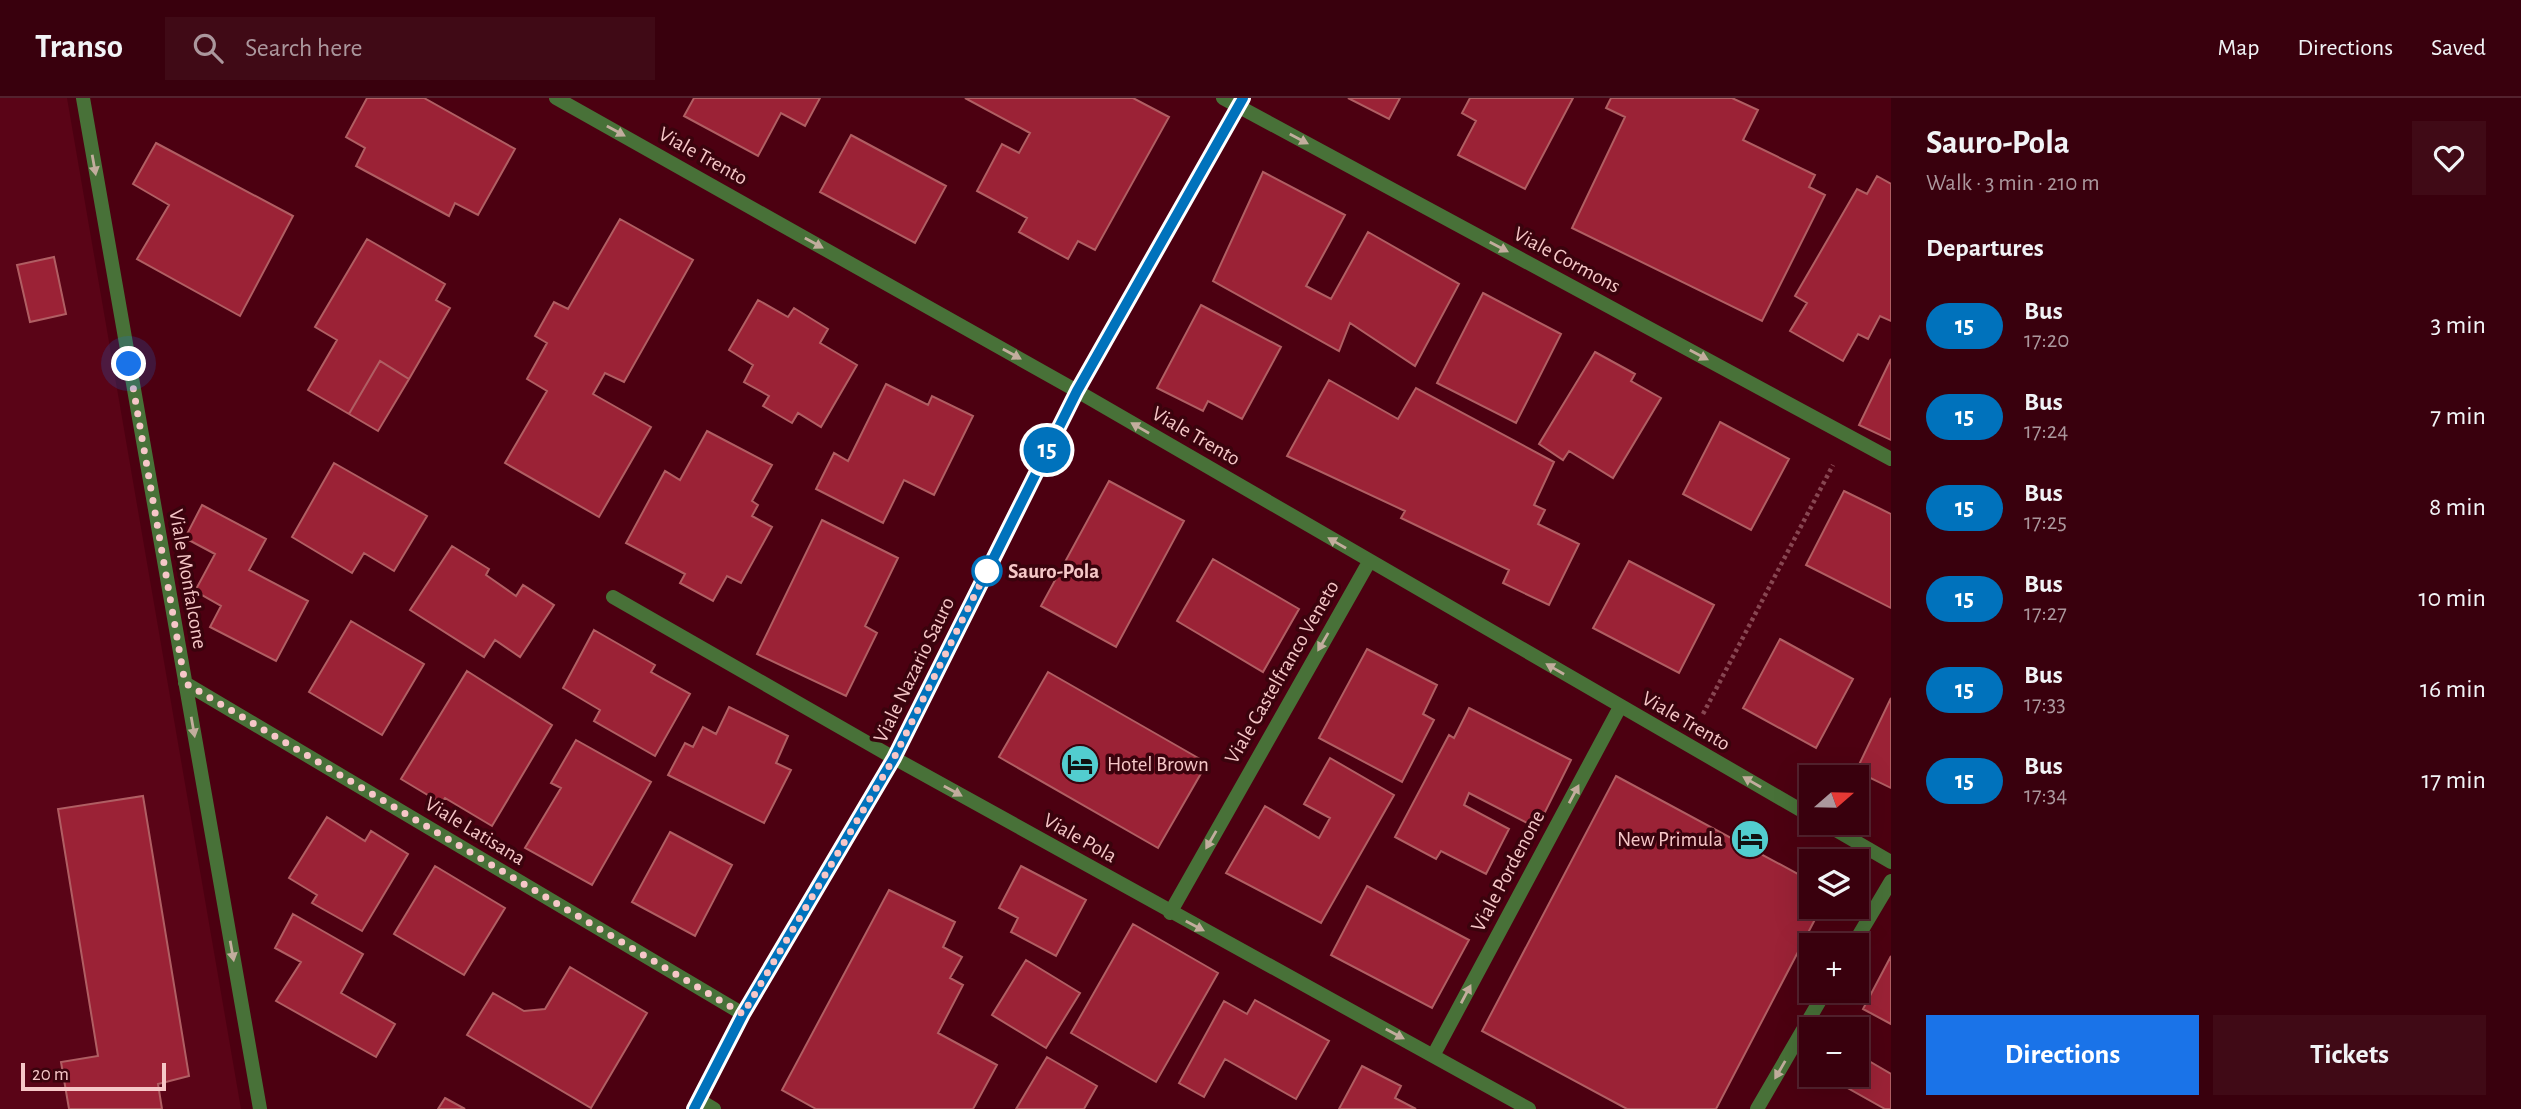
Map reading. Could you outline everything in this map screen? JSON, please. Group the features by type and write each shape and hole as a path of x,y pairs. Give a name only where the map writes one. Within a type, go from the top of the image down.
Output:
{"street":[{"name":"Viale Monfalcone","path":"83,98 260,1109"},
{"name":"Viale Trento","path":"556,98 1077,391 1799,809"},
{"name":"Viale Cormons","path":"1223,98 1241,102 1891,459"},
{"name":"Viale Nazario Sauro","path":"697,1105 743,1014 894,758 1077,391 1241,102"},
{"name":"Viale Castelfranco Veneto","path":"1170,913 1369,562"},
{"name":"Viale Pola","path":"613,597 1170,913 1434,1054 1529,1109"},
{"name":"Viale Latisana","path":"185,683 743,1014"},
{"name":"Viale Pordenone","path":"1434,1054 1620,707"},
{"path":"1844,835 1891,862"},
{"path":"1860,933 1891,881"},
{"path":"1757,1109 1818,1003"},
{"path":"697,1105 713,1109"}],"path":[{"path":"1687,745 1848,436"}],"shaded area":[{"path":"0,98 67,98 241,1109 0,1109"}],"building":[{"path":"367,98 424,98 515,149 478,215 455,203 449,216 356,166 365,148 346,137"},
{"path":"694,98 820,98 805,126 781,113 758,156 684,116"},
{"path":"965,98 1133,98 1169,117 1095,250 1078,241 1068,259 1019,232 1027,218 977,191 1002,144 1019,153 1030,133"},
{"path":"1348,98 1400,98 1389,119"},
{"path":"1470,98 1573,98 1525,189 1458,155 1476,121 1462,113"},
{"path":"1611,98 1732,98 1758,110 1743,140 1815,175 1809,187 1825,195 1762,321 1572,228 1625,117 1606,108"},
{"path":"851,135 946,186 915,243 820,192"},
{"path":"156,143 293,216 240,316 137,259 169,205 133,184"},
{"path":"1263,172 1345,215 1306,286 1331,299 1368,232 1459,284 1415,366 1350,323 1339,351 1213,281"},
{"path":"1877,176 1891,184 1891,321 1880,316 1868,339 1858,334 1843,361 1790,331 1807,303 1795,296 1857,189 1867,194"},
{"path":"620,219 693,260 624,382 605,373 593,394 651,427 599,517 505,463 547,391 527,379 547,343 535,336 554,302 568,309"},
{"path":"367,239 445,284 436,300 450,308 409,379 380,361 349,414 308,390 337,340 315,327"},
{"path":"54,257 66,314 30,322 17,265"},
{"path":"1483,293 1561,334 1516,423 1437,383"},
{"path":"758,300 788,317 794,308 828,329 820,343 857,365 821,427 798,413 792,423 763,406 769,396 744,382 753,365 729,350"},
{"path":"1201,305 1281,347 1242,419 1208,401 1203,411 1157,388"},
{"path":"1595,352 1635,374 1631,381 1661,398 1613,478 1569,451 1563,460 1539,444"},
{"path":"1891,359 1891,440 1859,425"},
{"path":"380,361 409,379 378,431 349,414"},
{"path":"1329,380 1398,419 1416,388 1554,462 1534,505 1545,510 1538,524 1579,544 1549,605 1503,583 1509,570 1401,518 1405,511 1287,456"},
{"path":"886,384 928,405 932,396 973,416 934,495 904,480 883,523 816,489 834,453 848,461"},
{"path":"1720,422 1789,459 1751,530 1683,494"},
{"path":"707,431 772,465 752,501 758,505 752,516 772,527 741,583 727,576 713,601 680,583 685,574 626,543 665,471 680,480"},
{"path":"334,463 427,516 394,571 364,553 352,573 292,537"},
{"path":"1109,481 1184,521 1116,647 1041,606"},
{"path":"1844,491 1891,514 1891,608 1806,565"},
{"path":"202,505 266,539 249,570 308,601 276,661 210,627 221,606 195,591 215,554 185,538"},
{"path":"822,520 898,558 865,626 877,633 846,696 757,654"},
{"path":"452,546 489,569 486,575 516,596 523,585 554,605 520,657 495,640 484,657 410,610"},
{"path":"1213,559 1299,609 1263,672 1177,621"},
{"path":"1629,561 1714,605 1679,673 1593,628"},
{"path":"351,621 424,664 382,735 309,692"},
{"path":"594,630 655,665 651,672 690,694 655,756 594,721 600,710 563,688"},
{"path":"1780,639 1853,679 1816,748 1743,708"},
{"path":"1367,649 1437,685 1423,714 1434,720 1402,782 1319,738"},
{"path":"467,671 552,725 492,826 445,798 441,803 401,779"},
{"path":"1048,672 1207,763 1158,848 999,757"},
{"path":"1891,698 1891,788 1869,777 1869,765 1859,765"},
{"path":"729,707 788,736 776,763 791,770 764,823 668,775 685,743 693,747 703,727 716,734"},
{"path":"1469,708 1571,760 1537,828 1469,793 1464,805 1509,829 1486,874 1441,851 1436,859 1395,837 1449,735 1454,738"},
{"path":"576,740 651,782 592,885 525,848 561,788 551,783"},
{"path":"1330,758 1394,795 1321,923 1226,873 1265,806 1319,838 1330,818 1304,804"},
{"path":"1616,776 1799,875 1799,919 1815,919 1808,933 1799,933 1799,950 1716,1109 1627,1109 1482,1031"},
{"path":"143,796 189,1076 158,1084 162,1109 69,1109 61,1062 98,1056 58,809"},
{"path":"327,817 365,841 371,831 408,854 362,931 312,903 317,895 289,878"},
{"path":"670,832 732,865 695,936 632,902"},
{"path":"435,866 505,908 464,975 394,934"},
{"path":"1021,866 1086,900 1056,956 1011,932 1018,918 999,908"},
{"path":"1367,886 1469,940 1432,1008 1331,955"},
{"path":"889,890 955,922 943,947 962,957 950,978 963,985 938,1033 997,1065 973,1109 816,1109 782,1090"},
{"path":"293,914 363,954 341,993 395,1024 376,1057 276,1001 301,962 275,948"},
{"path":"1133,924 1218,973 1156,1082 1071,1033"},
{"path":"1891,956 1891,1024 1863,1009 1869,1003 1869,998"},
{"path":"1026,960 1080,993 1046,1048 992,1015"},
{"path":"570,967 647,1013 591,1108 467,1035 493,993 524,1011 545,1009"},
{"path":"1255,1000 1329,1041 1296,1099 1225,1059 1204,1097 1179,1083 1224,1001 1247,1014"},
{"path":"1047,1057 1097,1086 1084,1109 1016,1109"},
{"path":"1869,1061 1891,1074 1891,1109 1885,1109 1846,1087 1869,1087"},
{"path":"1362,1066 1401,1086 1395,1098 1416,1109 1339,1109"},
{"path":"445,1098 465,1109 438,1109"}],"bus line":[{"name":"15","path":"694,1109 743,1014 894,758 1077,391 1243,98"}],"place":[{"name":"Sauro-Pola","path":"987,571"},
{"name":"Hotel Brown","path":"1080,764"},
{"name":"New Primula","path":"1750,839"}],"route":[{"path":"129,364 185,683 743,1014 894,758 991,562 987,571"}]}
